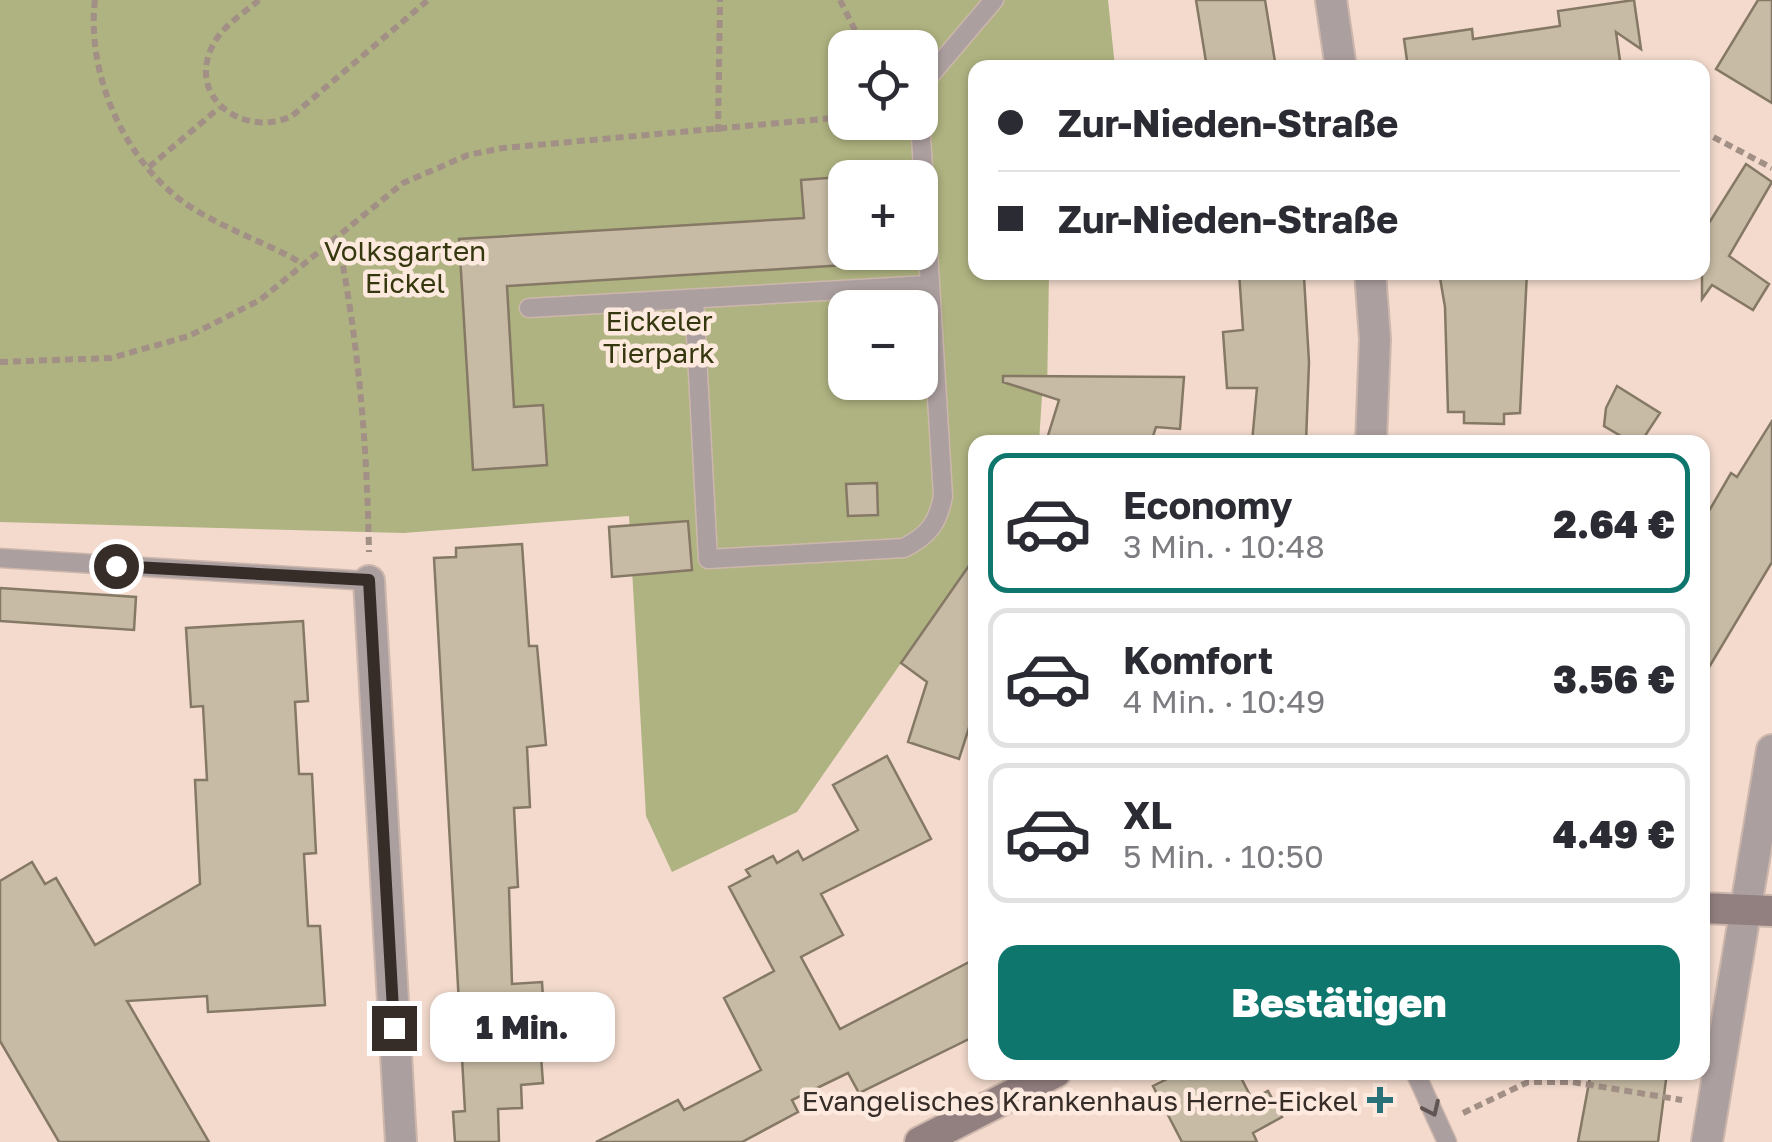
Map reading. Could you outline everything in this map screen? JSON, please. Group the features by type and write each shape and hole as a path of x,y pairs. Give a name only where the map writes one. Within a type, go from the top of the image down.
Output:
{"street":[{"path":"1331,0 1340,60"},
{"path":"1371,280 1376,339 1371,435"},
{"path":"369,580 401,1142"},
{"path":"1708,1142 1713,1104 1758,910 1772,750"},
{"path":"1710,908 1758,910"},
{"path":"920,1142 1040,1080"}],"lane":[{"path":"938,66 994,0"},
{"path":"694,299 708,560 904,548 924,538 938,519 944,496 921,140"},
{"path":"529,308 928,285"},
{"path":"0,558 369,580"},
{"path":"1419,1080 1443,1133"}],"path":[{"path":"94,0 97,72 117,120 149,167 186,204 305,265"},
{"path":"260,0 213,45 206,65 208,86 219,108 254,124 276,124 292,116 428,0"},
{"path":"718,132 720,0"},
{"path":"840,0 856,30"},
{"path":"149,167 219,108"},
{"path":"0,362 111,358 189,336 260,300 338,240 403,182 468,155 503,148 718,132 828,119"},
{"path":"1710,135 1772,168"},
{"path":"338,240 356,331 367,434 369,580"},
{"path":"1443,1133 1528,1082 1572,1082 1713,1104"}],"green space":[{"name":"Volksgarten Eickel","path":"0,0 1108,0 1114,60 968,60 968,280 1049,280 1047,396 1042,396 1039,435 968,435 968,567 797,812 672,872 646,816 629,516 403,533 0,522"}],"building":[{"path":"1196,0 1265,0 1275,60 1206,60"},
{"path":"1634,0 1641,49 1616,32 1620,60 1407,60 1404,39 1472,29 1473,39 1560,26 1558,11"},
{"path":"1758,0 1772,0 1772,103 1716,69"},
{"path":"1746,164 1772,182 1729,256 1769,284 1753,310 1712,285 1702,299 1702,280 1710,280 1710,221"},
{"path":"828,178 828,266 507,286 514,407 543,405 547,465 473,470 459,239 804,218 801,180"},
{"path":"1240,280 1304,280 1309,362 1306,435 1253,435 1257,388 1227,388 1223,332 1243,330"},
{"path":"1440,280 1527,280 1520,413 1504,414 1504,424 1464,423 1464,412 1448,412 1445,307"},
{"path":"1003,376 1184,377 1180,429 1156,427 1153,435 1048,435 1059,400 1003,382"},
{"path":"1617,386 1660,413 1646,435 1619,435 1604,426 1606,408"},
{"path":"1772,421 1772,562 1710,666 1710,509 1731,473 1737,477"},
{"path":"877,483 878,515 848,516 846,484"},
{"path":"688,521 692,570 612,577 609,527"},
{"path":"522,544 529,646 537,646 546,745 527,747 530,807 514,808 518,887 509,888 512,984 542,982 544,1014 538,1015 543,1083 521,1085 522,1108 498,1109 499,1142 455,1142 453,1112 465,1111 434,558 456,557 456,548"},
{"path":"968,567 968,731 959,759 908,742 927,682 901,663"},
{"path":"0,588 136,597 134,630 0,621"},
{"path":"303,621 308,701 295,702 299,774 312,774 316,853 304,854 308,926 320,926 325,1005 208,1012 207,996 127,1001 209,1142 59,1142 0,1041 0,881 32,862 45,884 56,878 95,945 200,884 195,780 207,780 203,706 191,707 186,628"},
{"path":"887,756 931,839 821,894 843,935 801,957 840,1029 968,963 968,1039 859,1093 848,1073 792,1100 798,1112 742,1142 596,1142 678,1100 684,1110 761,1070 724,998 774,971 729,887 750,876 746,870 773,856 777,863 798,851 803,860 858,830 833,785"},
{"path":"1165,1080 1242,1080 1252,1099 1268,1091 1282,1117 1253,1133 1257,1142 1182,1142 1153,1086"},
{"path":"1590,1080 1666,1080 1658,1142 1578,1142"}],"place":[{"name":"Evangelisches Krankenhaus Herne-Eickel","path":"1380,1100"}],"route":[{"path":"116,566 369,580 394,1028"}],"park label":[{"name":"Eickeler Tierpark","path":"659,336"}]}
